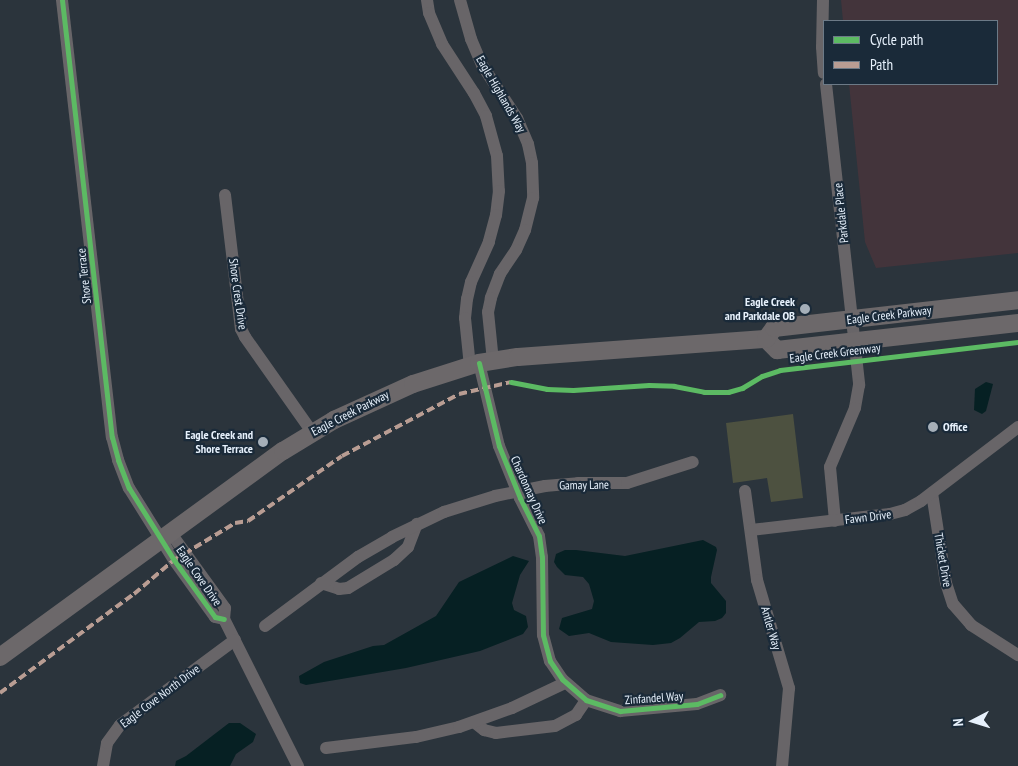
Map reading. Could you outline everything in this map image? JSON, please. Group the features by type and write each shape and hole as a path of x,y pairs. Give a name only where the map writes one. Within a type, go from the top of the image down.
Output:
{"main road":[{"name":"Eagle Creek Parkway","path":"766,339 774,328 1018,300"},
{"name":"Eagle Creek Parkway","path":"0,658 165,535 312,432 396,390 481,363 546,354 766,339 777,350 1018,323"}],"street":[{"name":"Shore Terrace","path":"62,0 112,437 125,480 165,535"},
{"name":"Eagle Highlands Way","path":"427,0 442,44 481,106 491,132 497,156 499,191 496,215 489,242 471,282 465,318 481,363"},
{"name":"Eagle Highlands Way","path":"460,0 471,39 482,65 517,118 528,144 532,163 532,198 525,230 516,250 500,274 491,298 481,363"},
{"path":"823,20 824,0"},
{"path":"823,24 823,60"},
{"name":"Parkdale Place","path":"826,85 859,385 857,401 832,460 830,473 835,521"},
{"name":"Shore Crest Drive","path":"225,195 241,329 244,337 312,432"},
{"name":"Chardonnay Drive","path":"481,363 490,416 516,491 539,536 542,557 545,645 552,666 565,683"},
{"name":"Fawn Drive","path":"750,530 898,513 914,506 1018,427"},
{"name":"Gamay Lane","path":"265,626 321,583 377,545 417,524 455,508 516,491 570,483 627,483 693,462"},
{"name":"Antler Way","path":"745,491 757,580 789,688 782,766"},
{"name":"Thicket Drive","path":"932,493 946,582 953,604 971,625 1018,654"},
{"path":"321,583 339,589 348,588 394,560 408,546 417,524"},
{"name":"Eagle Cove Drive","path":"165,535 174,560 215,617 224,619 298,766"},
{"name":"Eagle Cove North Drive","path":"103,766 107,743 120,725 235,640"},
{"path":"326,748 416,737 474,722 512,708 565,683"},
{"name":"Zinfandel Way","path":"565,683 586,700 610,709 630,711 697,704 720,694"},
{"path":"474,722 484,730 496,733 555,726 576,715 586,700"}],"shaded area":[{"path":"841,0 1018,0 1018,253 876,268 865,242 849,85 998,85 998,20 843,20"},
{"path":"986,382 993,384 986,411 982,414 974,410 975,389"},
{"path":"793,414 803,498 771,502 767,478 733,483 726,423"},
{"path":"703,540 716,547 717,550 711,583 726,601 726,613 722,618 715,621 699,622 671,643 653,645 611,642 589,633 569,636 559,629 562,618 592,609 594,601 589,584 583,577 565,575 557,567 554,562 556,554 565,550 576,550 625,556"},
{"path":"513,556 529,561 520,575 512,603 514,610 526,616 528,627 523,634 480,651 406,668 306,685 300,683 299,676 324,662 373,646 384,645 436,616 459,582"},
{"path":"229,723 240,723 256,734 253,742 236,754 230,766 175,766 176,761 186,756"}],"marked path":[{"path":"0,693 134,594 174,560 235,523 248,521 342,456 459,394 511,382"}],"cycle path":[{"path":"62,0 112,437 118,460 129,488 174,560 215,617 224,619"},
{"name":"Eagle Creek Greenway","path":"511,382 547,389 573,390 649,385 674,386 704,392 728,392 742,388 762,376 780,370 1018,342"},
{"path":"479,363 499,446 520,498 539,536 542,557 543,635 550,661 562,679 586,700 620,711 697,704 720,695"}],"place":[{"name":"Eagle Creek and Parkdale OB","path":"805,309"},
{"name":"Office","path":"933,427"},
{"name":"Eagle Creek and Shore Terrace","path":"263,442"}]}
